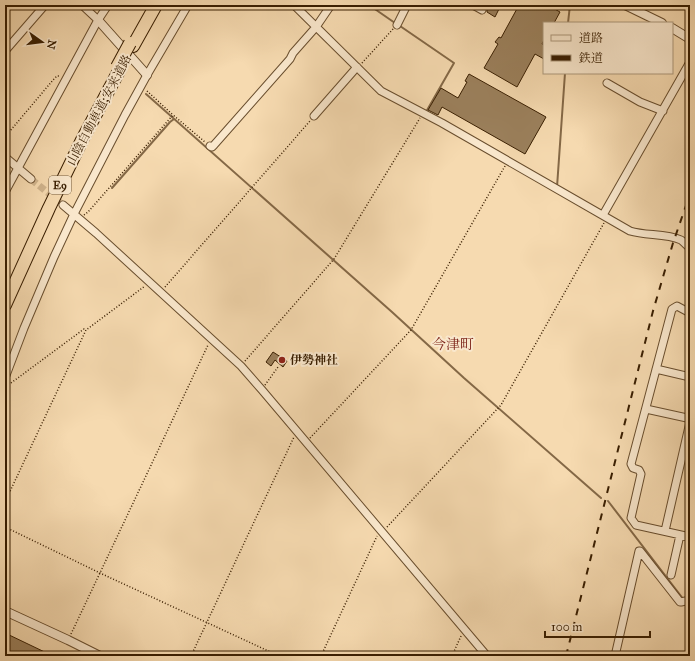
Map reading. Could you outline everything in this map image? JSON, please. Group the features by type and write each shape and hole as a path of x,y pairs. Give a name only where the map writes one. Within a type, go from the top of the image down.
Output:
{"highway":[{"name":"山陰自動車道;安来道路","path":"5,305 82,140 151,5"},
{"name":"山陰自動車道;安来道路","path":"131,45 156,5"},
{"name":"山陰自動車道;安来道路","path":"5,294 78,138 119,68"}],"street":[{"path":"5,51 45,5"},
{"path":"82,5 98,20 147,75"},
{"path":"5,192 98,20 108,5"},
{"path":"7,381 24,328 54,257 141,85 188,5"},
{"path":"294,5 381,91 424,113 633,232 682,240 690,248"},
{"path":"210,146 214,146 290,59 293,53 316,27 331,5"},
{"path":"397,25 407,5"},
{"path":"473,5 482,10"},
{"path":"630,6 660,22"},
{"path":"673,29 690,39"},
{"path":"605,217 690,62"},
{"path":"314,116 358,68"},
{"path":"607,83 640,102 663,111"},
{"path":"5,157 31,179"},
{"path":"63,205 240,366 487,656"},
{"path":"690,313 677,306 672,309 631,464 633,468 639,470 641,474 631,518 636,524 690,537"},
{"path":"656,369 690,377"},
{"path":"646,409 687,418 690,420 665,531"},
{"path":"671,575 680,535"},
{"path":"615,656 639,551 680,602 690,600"},
{"path":"5,611 100,656"}],"path":[{"path":"358,68 397,25"},
{"path":"5,137 53,80 57,76 61,76"},
{"path":"141,85 210,146"},
{"path":"240,366 334,259 424,113"},
{"path":"76,216 88,212 174,115"},
{"path":"160,293 314,116"},
{"path":"306,443 411,330 508,161"},
{"path":"321,656 377,535 501,405 605,217"},
{"path":"7,381 84,329 86,330 149,283"},
{"path":"5,502 86,330"},
{"path":"68,640 210,339"},
{"path":"262,390 278,367"},
{"path":"191,656 294,435 297,433"},
{"path":"5,526 100,573 279,656"},
{"path":"452,656 465,629"}],"building":[{"path":"487,5 501,5 495,17 487,12"},
{"path":"519,5 552,5 551,7 560,12 555,22 543,22 543,58 535,54 517,87 484,68 498,44 495,42 499,37 501,38"},
{"path":"469,74 546,117 525,154 442,107 438,115 428,110 441,88 458,98 467,82 465,81"},
{"path":"273,352 287,361 283,367 275,360 271,366 266,362"},
{"path":"5,633 53,656 5,656"}],"waterway":[{"path":"90,5 94,9"},
{"path":"369,5 395,23"},
{"path":"568,22 570,5"},
{"path":"400,26 454,63 426,112 428,113"},
{"path":"557,187 565,74"},
{"path":"146,94 392,312 464,378 601,498"},
{"path":"112,188 174,119"},
{"path":"608,501 684,600"},
{"path":"687,604 690,607"}],"tunnel":[{"path":"31,179 63,205"}],"railway":[{"path":"566,656 653,311 673,243 690,194"}],"place":[{"name":"伊勢神社","path":"282,360"}],"district":[{"name":"今津町","path":"453,344"}]}
